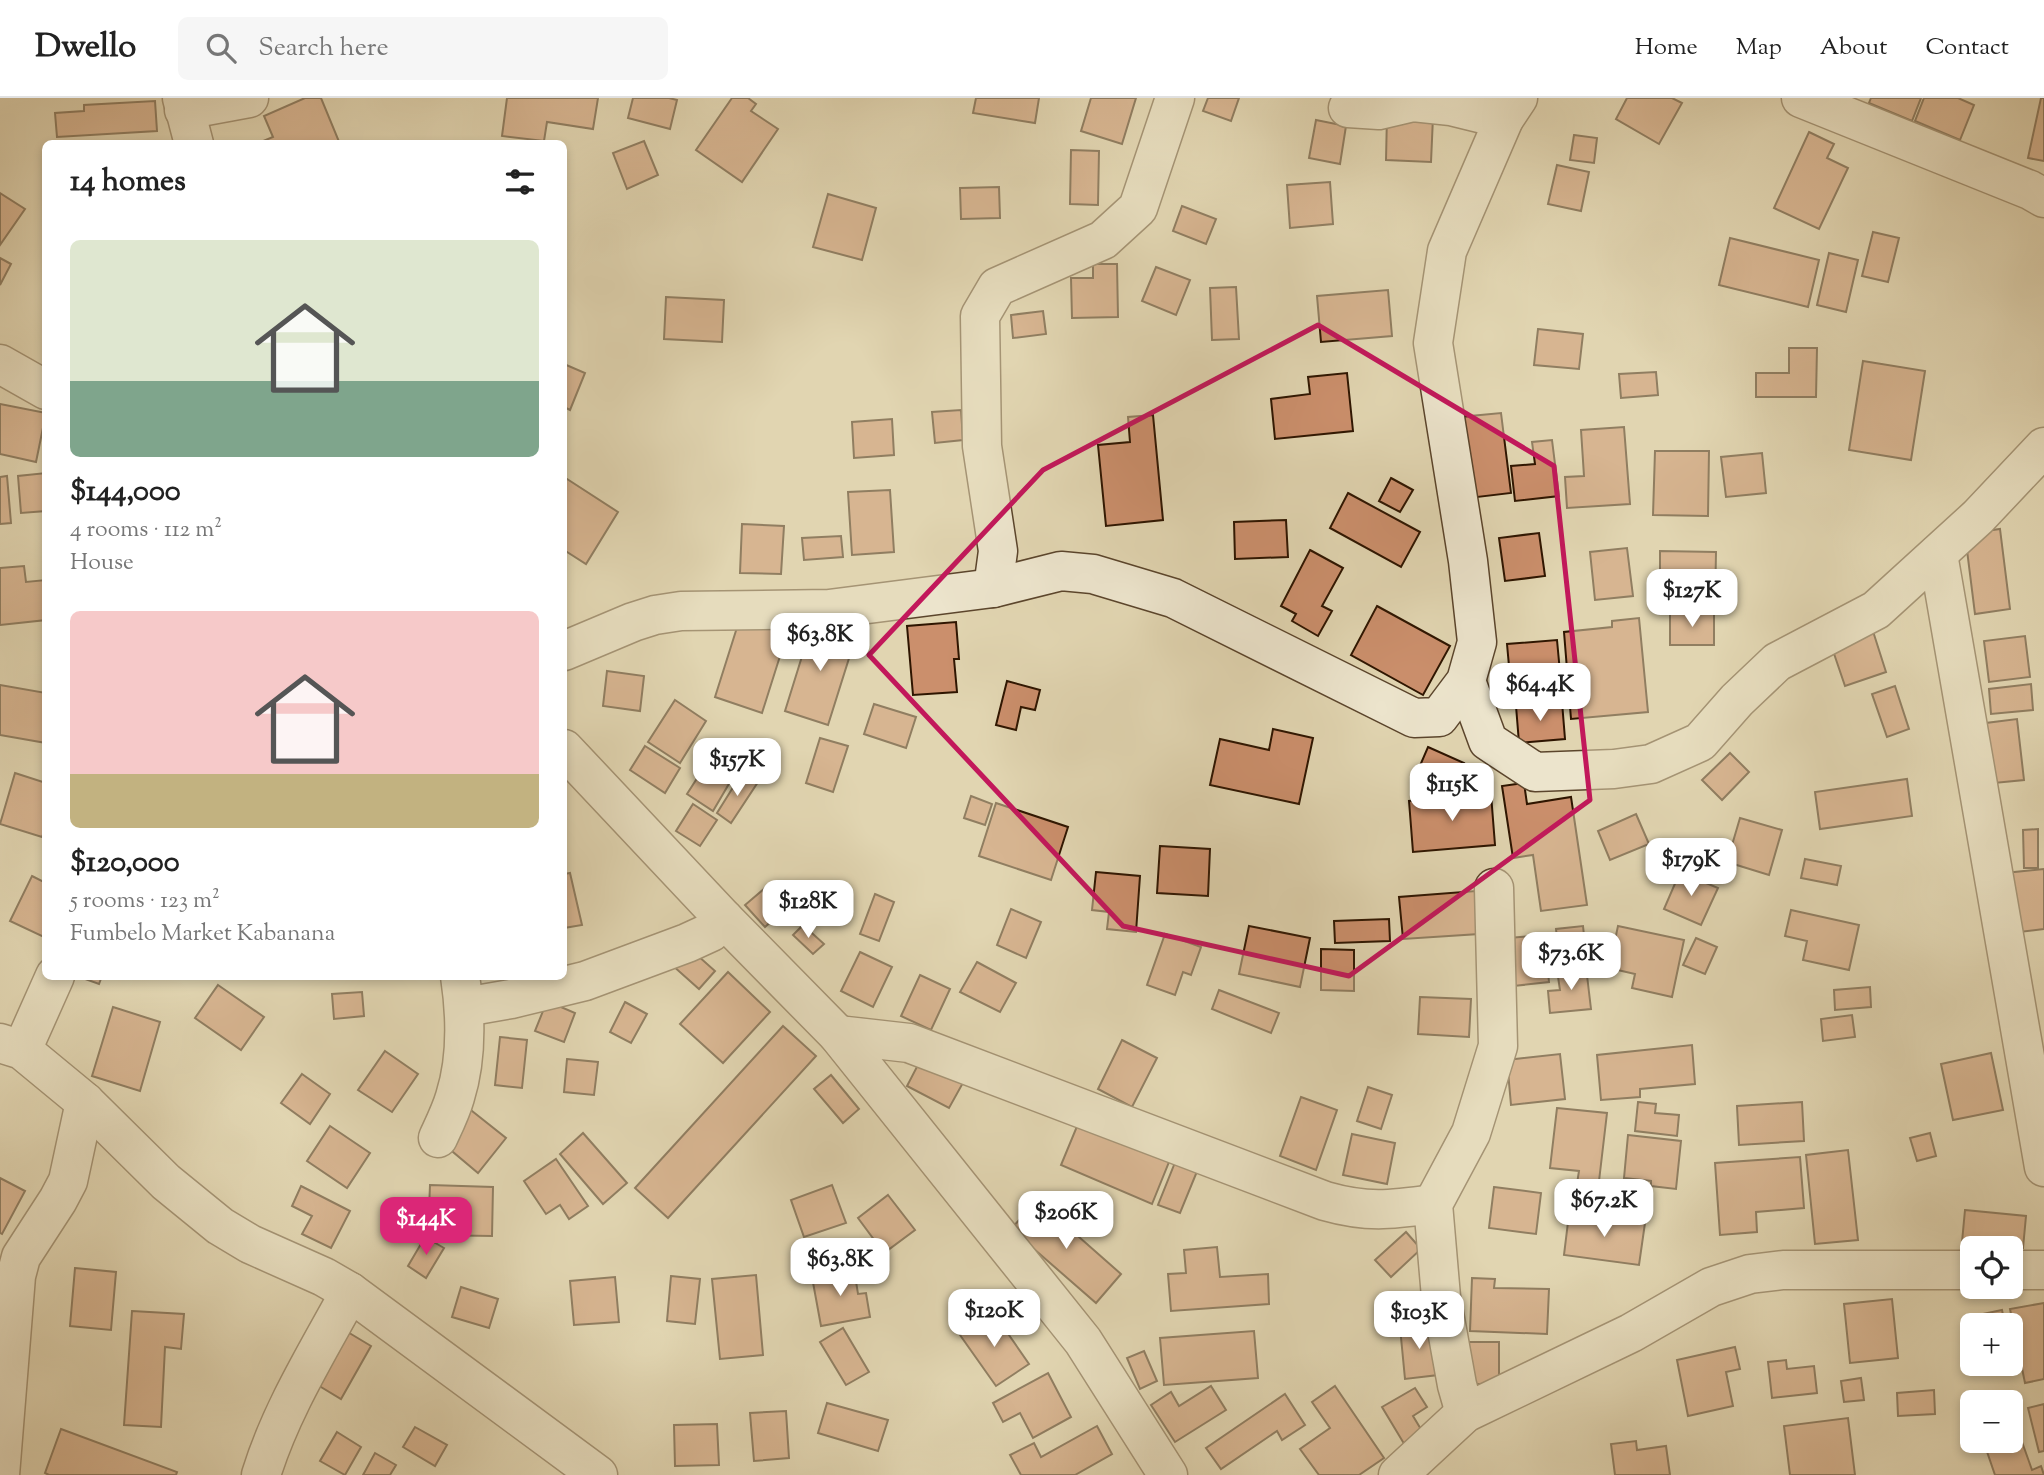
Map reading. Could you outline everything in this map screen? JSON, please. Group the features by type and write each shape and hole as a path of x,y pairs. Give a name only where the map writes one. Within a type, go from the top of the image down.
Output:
{"street":[{"path":"186,117 249,98"},
{"path":"993,588 998,551 982,446 980,316 997,287 1103,240 1138,208 1175,98"},
{"path":"1801,98 2044,198"},
{"path":"567,650 655,615 681,611 829,609 993,588 1060,571 1093,574 1173,598 1414,718 1440,717 1465,681 1477,642 1466,548 1433,343 1447,251 1511,108 1413,102 1379,110 1348,108"},
{"path":"0,364 42,388"},
{"path":"1465,681 1488,741 1535,772 1614,769 1651,764 1700,742 1777,662 1876,610 1978,517 2044,447"},
{"path":"1938,554 2044,1167"},
{"path":"567,752 838,1035 1083,1340 1168,1475"},
{"path":"1465,1413 1457,1385 1441,1297 1433,1204 1471,1133 1498,1046 1494,888"},
{"path":"438,1138 456,1096 464,1049 462,992 511,999 585,981 687,943 711,932 724,919"},
{"path":"52,980 11,1046 85,1102 166,1182 220,1226 250,1244 324,1277 350,1292 598,1475"},
{"path":"838,1035 909,1043 1325,1201 1364,1210 1391,1210 1433,1204"},
{"path":"0,1475 16,1276 21,1257 68,1181 85,1102"},
{"path":"1398,1475 1465,1413 1631,1333 1711,1287 1750,1274 1783,1269 1960,1270"},
{"path":"2023,1270 2044,1270"},
{"path":"261,1475 270,1446 294,1396 350,1292"}],"highlighted area":[{"path":"1318,325 1554,466 1590,800 1349,976 1123,926 869,655 1043,470"}],"building":[{"path":"305,98 321,98 338,140 266,140 273,137 264,116"},
{"path":"507,98 598,98 593,129 547,122 544,140 502,136"},
{"path":"633,98 677,100 670,129 628,118"},
{"path":"732,98 748,98 756,104 751,111 778,129 742,182 696,150"},
{"path":"976,98 1039,98 1035,123 973,113"},
{"path":"1091,98 1136,98 1122,144 1081,131"},
{"path":"1208,98 1239,98 1231,121 1203,111"},
{"path":"1627,98 1672,98 1682,103 1659,144 1616,119"},
{"path":"1871,98 1921,98 1912,121 1869,103"},
{"path":"1924,98 1958,98 1974,105 1960,140 1915,121"},
{"path":"2041,98 2044,98 2044,161 2028,158"},
{"path":"155,101 157,131 57,137 55,113 84,111 84,105"},
{"path":"1387,115 1433,117 1431,162 1386,160"},
{"path":"1316,120 1346,126 1340,164 1309,158"},
{"path":"1809,132 1834,144 1827,158 1848,168 1819,229 1774,208"},
{"path":"1574,135 1597,138 1594,163 1570,160"},
{"path":"644,141 658,175 627,189 613,153"},
{"path":"1071,150 1099,151 1098,205 1070,204"},
{"path":"1557,165 1589,172 1581,211 1548,204"},
{"path":"1330,182 1333,224 1290,228 1287,185"},
{"path":"999,187 1000,218 961,219 960,188"},
{"path":"0,193 25,209 0,245"},
{"path":"828,194 876,208 862,260 813,247"},
{"path":"1182,206 1216,219 1206,244 1173,231"},
{"path":"1873,232 1899,238 1888,282 1862,276"},
{"path":"1730,238 1819,260 1808,307 1719,285"},
{"path":"1829,253 1858,260 1846,312 1817,305"},
{"path":"0,258 11,264 0,285"},
{"path":"1093,264 1117,264 1118,317 1072,318 1071,278 1093,278"},
{"path":"1156,267 1190,280 1176,315 1142,301"},
{"path":"1236,287 1239,339 1212,340 1210,288"},
{"path":"1388,290 1392,336 1321,342 1317,296"},
{"path":"666,297 724,300 722,342 664,339"},
{"path":"1043,311 1046,334 1013,338 1011,315"},
{"path":"1538,329 1583,334 1579,369 1534,365"},
{"path":"1789,348 1817,348 1816,397 1756,397 1756,373 1789,373"},
{"path":"1863,361 1925,371 1911,460 1849,450"},
{"path":"567,365 585,373 570,410 567,408"},
{"path":"1656,372 1658,395 1621,398 1619,374"},
{"path":"1347,373 1353,431 1275,439 1271,399 1310,394 1308,377"},
{"path":"0,404 42,412 42,433 36,462 0,454"},
{"path":"961,410 963,440 935,443 932,412"},
{"path":"1501,413 1511,493 1469,498 1460,417"},
{"path":"1153,415 1163,520 1106,526 1098,445 1130,442 1128,417"},
{"path":"892,419 894,455 854,458 852,422"},
{"path":"1624,427 1630,504 1567,508 1565,477 1584,476 1581,430"},
{"path":"1552,440 1559,496 1515,501 1511,466 1535,464 1532,442"},
{"path":"1655,451 1709,451 1708,516 1653,515"},
{"path":"1762,453 1766,493 1726,497 1721,457"},
{"path":"42,473 42,511 21,513 18,476"},
{"path":"7,476 11,523 0,524 0,477"},
{"path":"1391,478 1413,490 1400,512 1379,501"},
{"path":"567,479 618,512 586,564 567,552"},
{"path":"890,490 894,552 852,555 848,492"},
{"path":"1348,493 1420,532 1401,567 1330,528"},
{"path":"1286,520 1288,557 1235,559 1234,522"},
{"path":"742,524 784,526 781,574 740,573"},
{"path":"2000,529 2010,609 1975,614 1965,534"},
{"path":"1539,533 1545,576 1505,581 1499,538"},
{"path":"841,536 843,557 804,560 802,538"},
{"path":"1627,548 1633,596 1595,600 1590,552"},
{"path":"1310,550 1343,568 1322,606 1332,611 1318,636 1292,621 1296,614 1281,606"},
{"path":"1660,551 1716,552 1715,607 1679,606 1679,583 1660,583"},
{"path":"24,566 26,582 42,580 42,620 0,625 0,568"},
{"path":"1377,606 1450,646 1423,695 1351,655"},
{"path":"1670,612 1714,613 1714,645 1670,645"},
{"path":"740,618 787,634 762,713 715,697"},
{"path":"1639,618 1648,712 1571,719 1564,632 1612,627 1612,621"},
{"path":"813,621 856,636 828,725 785,711"},
{"path":"956,622 959,659 954,659 957,692 913,695 907,626"},
{"path":"1871,625 1886,672 1845,686 1829,639"},
{"path":"2025,636 2030,677 1989,682 1984,641"},
{"path":"1557,640 1562,694 1512,699 1507,644"},
{"path":"607,671 644,676 640,711 603,706"},
{"path":"1007,681 1040,690 1035,710 1021,707 1016,730 996,725"},
{"path":"2031,684 2033,710 1991,714 1989,689"},
{"path":"0,685 42,692 42,742 0,735"},
{"path":"1895,686 1909,729 1887,737 1872,694"},
{"path":"675,700 706,721 680,763 648,742"},
{"path":"1562,702 1565,739 1519,743 1516,706"},
{"path":"874,704 916,717 906,748 864,734"},
{"path":"2017,719 2024,780 1984,784 1986,723"},
{"path":"1273,729 1313,738 1299,804 1210,785 1220,739 1269,750"},
{"path":"820,738 848,746 833,792 806,783"},
{"path":"722,742 735,750 723,770 709,762"},
{"path":"645,746 680,768 665,793 630,770"},
{"path":"1428,747 1464,763 1453,790 1416,775"},
{"path":"1730,753 1749,772 1722,800 1702,780"},
{"path":"705,766 730,782 713,811 687,794"},
{"path":"15,773 42,782 42,837 0,824"},
{"path":"742,773 758,782 731,823 717,813"},
{"path":"1907,779 1912,816 1820,829 1815,792"},
{"path":"1524,783 1527,804 1571,797 1587,905 1541,911 1533,855 1513,858 1502,786"},
{"path":"1491,794 1495,845 1413,852 1409,801"},
{"path":"971,796 992,804 985,825 964,818"},
{"path":"996,803 1068,827 1051,880 979,856"},
{"path":"693,804 717,820 700,846 676,831"},
{"path":"1636,814 1649,844 1610,860 1598,831"},
{"path":"1740,818 1782,830 1769,875 1727,862"},
{"path":"2038,829 2038,868 2024,868 2023,830"},
{"path":"1160,846 1210,849 1208,896 1157,893"},
{"path":"1805,859 1841,866 1837,885 1801,878"},
{"path":"2044,869 2044,929 2011,933 2005,873"},
{"path":"1096,872 1140,876 1136,932 1107,929 1109,912 1092,910"},
{"path":"1680,872 1718,888 1701,925 1664,909"},
{"path":"570,873 582,925 567,928 567,874"},
{"path":"32,876 42,881 42,936 10,921"},
{"path":"765,888 784,910 765,927 745,905"},
{"path":"1476,891 1479,934 1403,939 1399,897"},
{"path":"875,894 894,902 879,941 860,934"},
{"path":"1011,909 1041,922 1026,958 997,945"},
{"path":"1791,910 1859,925 1849,970 1803,960 1807,941 1785,936"},
{"path":"1389,919 1390,941 1335,943 1334,921"},
{"path":"803,925 824,944 813,954 793,935"},
{"path":"1249,926 1310,938 1300,987 1239,974"},
{"path":"1583,926 1586,954 1559,956 1556,929"},
{"path":"1618,926 1684,940 1672,997 1632,988 1635,974 1609,968"},
{"path":"1165,934 1201,947 1191,975 1183,972 1175,995 1147,985"},
{"path":"1544,935 1549,982 1514,986 1509,938"},
{"path":"1696,938 1717,947 1705,974 1683,965"},
{"path":"688,947 715,971 699,989 672,965"},
{"path":"1321,949 1354,950 1354,991 1321,990"},
{"path":"860,952 892,967 873,1007 841,991"},
{"path":"977,962 1016,983 1000,1012 960,992"},
{"path":"1586,967 1591,1009 1550,1013 1548,991 1560,990 1557,970"},
{"path":"728,972 770,1012 723,1063 680,1024"},
{"path":"920,975 950,989 931,1030 901,1016"},
{"path":"218,985 264,1017 241,1050 195,1018"},
{"path":"1870,987 1871,1007 1835,1010 1834,990"},
{"path":"1219,990 1279,1013 1271,1033 1212,1009"},
{"path":"362,992 364,1016 334,1019 332,994"},
{"path":"1420,997 1471,999 1469,1037 1418,1034"},
{"path":"547,1001 575,1013 564,1042 535,1031"},
{"path":"625,1002 647,1014 631,1043 610,1032"},
{"path":"113,1007 160,1022 140,1091 92,1076"},
{"path":"1852,1015 1855,1037 1823,1041 1821,1019"},
{"path":"783,1026 816,1056 668,1218 635,1188"},
{"path":"500,1037 527,1040 522,1088 495,1085"},
{"path":"1122,1040 1157,1058 1132,1107 1098,1089"},
{"path":"1692,1045 1695,1084 1640,1089 1640,1097 1601,1100 1597,1055"},
{"path":"385,1051 418,1074 392,1112 358,1090"},
{"path":"1991,1053 2003,1110 1953,1120 1941,1064"},
{"path":"1560,1054 1565,1099 1511,1105 1507,1060"},
{"path":"567,1059 598,1062 594,1095 564,1092"},
{"path":"921,1059 964,1081 949,1108 907,1086"},
{"path":"302,1074 330,1094 310,1124 281,1103"},
{"path":"831,1075 859,1109 843,1123 814,1089"},
{"path":"1368,1087 1392,1095 1381,1129 1357,1121"},
{"path":"1301,1097 1337,1110 1316,1170 1280,1156"},
{"path":"1638,1102 1656,1104 1655,1113 1679,1115 1677,1136 1635,1131"},
{"path":"1802,1102 1804,1141 1739,1145 1737,1106"},
{"path":"467,1107 506,1138 478,1173 440,1141"},
{"path":"1557,1108 1607,1113 1597,1198 1575,1196 1579,1171 1550,1168"},
{"path":"1080,1119 1171,1157 1152,1204 1061,1165"},
{"path":"330,1126 370,1153 347,1188 307,1161"},
{"path":"583,1133 627,1183 603,1204 560,1154"},
{"path":"1930,1133 1936,1156 1917,1161 1910,1138"},
{"path":"1352,1134 1395,1143 1387,1184 1343,1175"},
{"path":"1628,1135 1681,1141 1676,1189 1651,1186 1651,1181 1624,1178"},
{"path":"1848,1150 1858,1240 1815,1244 1806,1155"},
{"path":"1800,1157 1804,1208 1756,1212 1757,1232 1720,1235 1715,1163"},
{"path":"556,1159 588,1206 569,1219 560,1205 546,1214 524,1181"},
{"path":"1176,1160 1198,1169 1180,1213 1158,1205"},
{"path":"0,1178 25,1191 2,1234 0,1233"},
{"path":"430,1185 493,1187 492,1236 428,1235"},
{"path":"832,1185 846,1223 804,1237 791,1200"},
{"path":"301,1186 350,1211 331,1248 302,1234 312,1216 292,1206"},
{"path":"1494,1187 1541,1193 1536,1234 1489,1228"},
{"path":"888,1195 915,1230 884,1253 858,1218"},
{"path":"1037,1200 1121,1274 1096,1303 1011,1229"},
{"path":"1965,1210 2026,1216 2023,1248 2023,1236 1963,1236"},
{"path":"1569,1214 1645,1223 1639,1265 1564,1255"},
{"path":"1406,1232 1421,1249 1391,1277 1375,1260"},
{"path":"425,1237 444,1248 426,1278 408,1266"},
{"path":"1217,1247 1220,1277 1268,1274 1269,1304 1171,1311 1168,1274 1186,1273 1184,1250"},
{"path":"75,1268 116,1272 111,1330 70,1326"},
{"path":"854,1269 858,1294 866,1293 870,1317 821,1326 812,1277"},
{"path":"756,1275 763,1355 720,1359 712,1279"},
{"path":"671,1276 700,1279 695,1324 667,1321"},
{"path":"615,1277 619,1322 574,1325 570,1281"},
{"path":"1472,1278 1495,1279 1494,1288 1549,1289 1547,1334 1470,1331"},
{"path":"461,1287 498,1299 489,1328 452,1317"},
{"path":"1892,1299 1898,1358 1850,1363 1844,1304"},
{"path":"2044,1303 2044,1379 2025,1383 2023,1313 2011,1313 2010,1309"},
{"path":"132,1311 184,1314 181,1349 165,1347 161,1427 124,1425"},
{"path":"993,1312 1029,1364 996,1386 960,1335"},
{"path":"1433,1324 1438,1375 1405,1379 1400,1327"},
{"path":"843,1328 869,1372 846,1385 820,1342"},
{"path":"346,1331 371,1346 341,1399 316,1384"},
{"path":"1254,1331 1258,1378 1164,1385 1160,1338"},
{"path":"1463,1342 1499,1342 1499,1384 1462,1384"},
{"path":"1735,1347 1740,1369 1726,1372 1733,1406 1688,1416 1677,1360"},
{"path":"1144,1351 1157,1381 1140,1389 1127,1358"},
{"path":"1786,1360 1787,1369 1814,1366 1817,1393 1772,1398 1768,1362"},
{"path":"1048,1373 1071,1417 1033,1438 1020,1413 1003,1422 993,1403"},
{"path":"1861,1378 1864,1400 1844,1402 1841,1381"},
{"path":"1211,1386 1226,1410 1175,1442 1151,1405 1171,1392 1179,1406"},
{"path":"1335,1386 1384,1458 1359,1475 1319,1475 1300,1449 1330,1428 1312,1402"},
{"path":"1415,1388 1427,1407 1413,1416 1425,1436 1406,1447 1382,1407"},
{"path":"1934,1390 1935,1414 1898,1416 1897,1393"},
{"path":"1285,1394 1305,1425 1282,1440 1277,1431 1221,1469 1206,1448"},
{"path":"827,1403 888,1420 878,1451 818,1433"},
{"path":"2044,1404 2044,1451 2039,1452 2028,1408"},
{"path":"786,1411 789,1458 754,1461 750,1413"},
{"path":"1848,1418 1855,1475 1790,1475 1784,1426"},
{"path":"717,1424 719,1465 675,1466 674,1425"},
{"path":"1097,1426 1112,1454 1075,1475 1021,1475 1010,1455 1034,1443 1041,1457"},
{"path":"415,1427 447,1445 435,1466 403,1447"},
{"path":"61,1429 177,1472 176,1475 49,1475 45,1473"},
{"path":"337,1432 361,1447 345,1475 320,1461"},
{"path":"1636,1441 1637,1450 1666,1446 1670,1475 1615,1475 1611,1444"},
{"path":"2023,1445 2032,1470 2041,1466 2044,1475 1995,1475 1987,1453 2023,1453"},
{"path":"375,1453 396,1465 390,1475 363,1475"}]}
